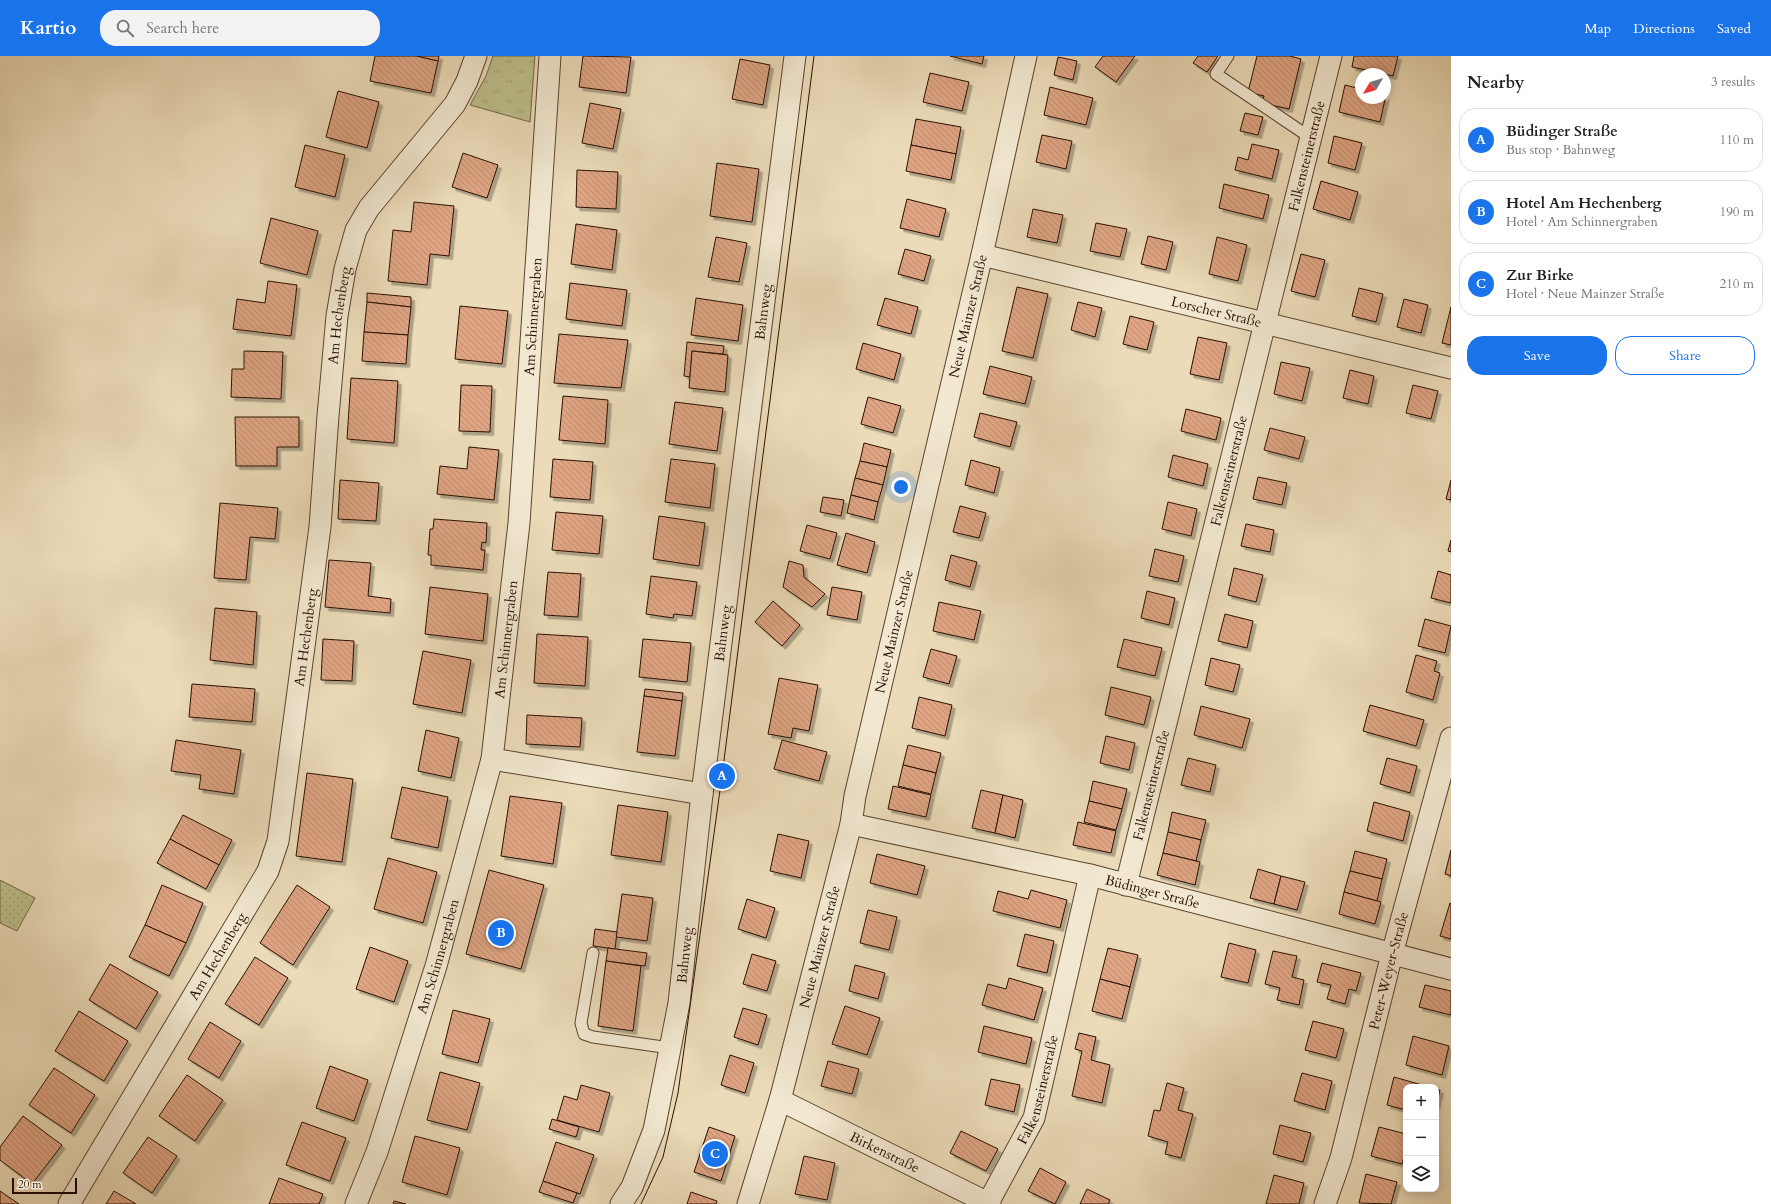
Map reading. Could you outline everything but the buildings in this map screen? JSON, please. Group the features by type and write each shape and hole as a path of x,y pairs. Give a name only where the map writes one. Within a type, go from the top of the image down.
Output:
{"street":[{"name":"Am Hechenberg","path":"69,1204 268,871 278,841 319,535 337,316 345,269 356,230 369,208 455,104 467,81 476,56"},
{"name":"Am Schinnergraben","path":"356,1204 377,1152 436,966 492,760 519,523 550,56"},
{"name":"Bahnweg","path":"621,1204 632,1187 654,1130 679,1004 702,794 795,56"},
{"name":"Neue Mainzer Straße","path":"748,1204 780,1100 851,824 855,796 982,255 1026,56"},
{"name":"Falkensteinerstraße","path":"1126,885 1331,56"},
{"name":"Lorscher Straße","path":"982,255 1451,368"},
{"name":"Peter-Weyer-Straße","path":"1325,1204 1341,1158 1392,954 1451,738"},
{"path":"492,760 702,794"},
{"name":"Büdinger Straße","path":"851,824 1090,875 1451,969"},
{"name":"Falkensteinerstraße","path":"989,1204 1034,1118 1090,875"},
{"name":"Birkenstraße","path":"780,1100 989,1204"}],"lane":[{"path":"1228,56 1216,74 1311,138"},
{"path":"593,952 581,1023 584,1034 593,1037 670,1048"}],"green space":[{"path":"493,56 535,56 530,122 470,105 486,76"},
{"path":"0,880 35,898 17,931 0,923"}],"tram line":[{"path":"641,1204 663,1157 678,1093 722,776 814,56"}],"place":[{"name":"Büdinger Straße","path":"722,776"},
{"name":"Hotel Am Hechenberg","path":"501,933"},
{"name":"Zur Birke","path":"715,1154"}]}
